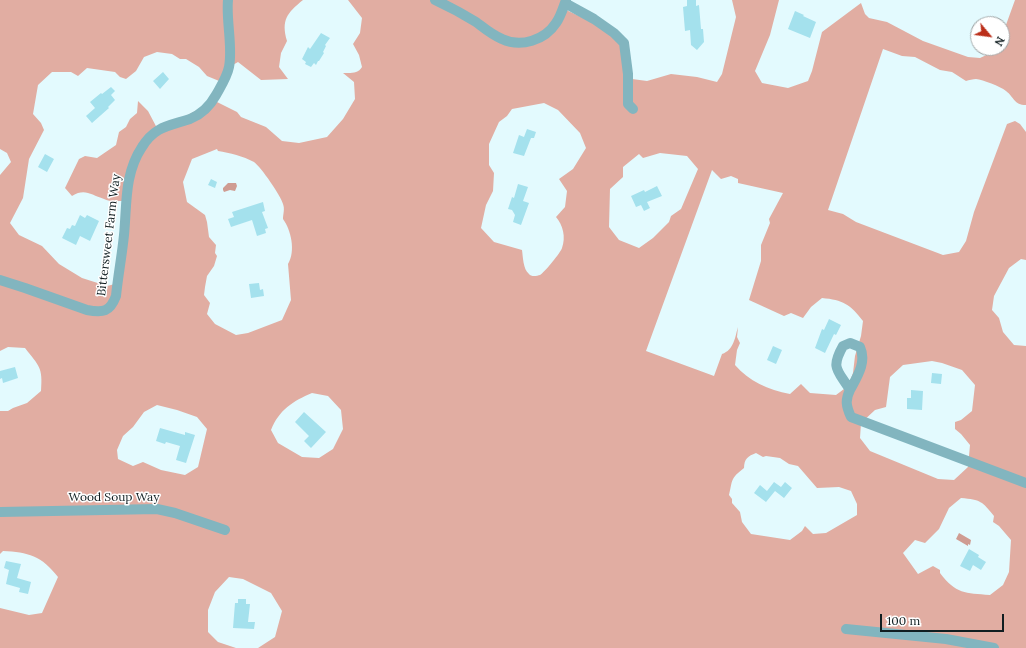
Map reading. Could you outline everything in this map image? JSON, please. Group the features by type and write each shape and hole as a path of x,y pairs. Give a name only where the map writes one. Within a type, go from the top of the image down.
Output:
{"street":[{"name":"Bittersweet Farm Way","path":"0,280 87,310 97,312 106,310 113,305 116,296 123,243 126,192 130,168 149,137 163,127 191,118 203,112 213,101 224,80 229,66 228,0"},
{"path":"435,0 476,22 500,38 519,43 533,41 550,32 557,22 565,2 594,19 614,33 624,43 628,74 628,104 633,109"},
{"path":"850,390 846,407 850,417 1026,483"},
{"name":"Wood Soup Way","path":"0,512 157,509 175,513 225,530"},
{"path":"846,629 946,639 994,648"}],"shaded area":[{"path":"0,0 303,0 289,13 285,22 285,34 287,41 281,53 279,67 288,79 261,80 238,62 231,66 224,83 207,76 199,67 186,59 180,59 172,54 157,52 144,57 136,71 126,79 120,77 115,72 87,68 78,76 71,72 52,72 38,85 33,114 41,123 44,130 29,159 23,198 10,223 19,235 42,246 59,264 82,278 107,286 115,284 123,201 108,201 84,192 72,196 65,188 79,159 85,156 97,158 116,145 119,132 126,127 130,119 137,113 138,101 148,111 158,130 215,101 237,112 241,117 266,127 282,141 299,143 327,137 343,119 355,99 354,82 343,73 356,72 362,67 359,55 353,44 360,33 362,18 348,0 567,0 564,9 592,22 624,40 632,79 647,81 671,74 697,77 717,82 722,74 736,17 732,0 779,0 770,35 755,71 762,83 788,88 808,81 822,32 861,3 865,14 869,18 887,22 923,41 968,57 980,58 984,56 1010,56 1009,16 1015,0 1026,0 1026,105 1019,104 1009,93 1000,87 976,79 966,81 952,72 940,70 915,57 902,56 883,49 828,210 843,214 856,222 943,255 959,252 966,241 974,212 1007,124 1015,121 1020,124 1026,132 1026,260 1021,259 1009,268 994,296 992,310 999,318 1003,332 1014,345 1026,346 1026,648 258,648 275,637 282,611 271,593 243,579 229,577 215,592 208,610 208,632 218,642 236,648 0,648 0,608 29,615 42,613 58,577 46,564 34,556 3,551 0,554 0,411 8,411 27,403 41,391 41,372 34,359 25,348 8,347 0,351 0,175 11,162 7,153 0,149","holes":["544,103 558,110 580,133 586,148 573,169 559,179 567,191 565,207 556,217 563,231 564,240 561,250 542,273 537,276 531,276 527,272 522,250 494,242 481,228 486,205 493,191 494,173 489,165 489,144 499,122 507,116 512,109","217,149 218,151 245,158 257,165 275,189 283,204 283,219 292,241 292,253 288,264 291,300 282,320 248,333 236,335 215,324 207,314 210,303 204,295 205,287 207,276 214,266 217,256 215,253 216,245 209,237 205,215 187,202 183,182 192,159","660,153 687,156 698,169 681,209 671,216 669,222 653,238 639,248 619,240 609,227 610,189 623,177 623,167 639,154 643,158","712,170 721,179 731,176 738,179 738,183 783,193 769,219 770,223 761,245 761,261 749,300 784,316 791,313 803,318 811,307 822,298 835,300 846,304 863,321 861,336 855,356 853,373 848,386 836,395 810,393 801,384 790,394 774,390 746,376 735,365 737,350 740,343 737,337 738,327 732,346 729,350 722,354 714,376 646,351","932,361 942,363 962,370 975,385 972,411 961,420 955,422 955,429 970,445 968,467 954,480 938,479 870,451 860,438 861,423 875,410 886,407 890,377 903,365","312,393 328,396 341,410 343,429 333,449 319,458 302,457 278,443 271,430 278,417 287,407","157,405 197,417 207,429 198,467 185,475 161,470 143,462 133,466 118,459 117,450 123,436 133,427 144,412","756,453 763,457 780,458 789,464 798,466 817,488 839,487 851,491 857,504 857,515 826,533 813,534 805,526 802,531 790,540 751,534 742,522 740,512 732,503 732,499 729,495 736,475 744,468 746,460","961,498 984,504 994,516 993,522 999,526 1011,540 1009,572 1003,585 990,595 974,594 956,589 940,573 940,570 933,566 918,574 903,553 915,540 925,543 939,529 949,508"]},
{"path":"228,183 236,183 237,186 235,191 230,190 224,192 223,188"},
{"path":"959,533 971,540 970,545 968,544 968,546 956,539"}],"building":[{"path":"687,0 696,0 696,6 699,5 701,29 703,29 704,42 697,50 691,45 690,30 685,31 683,7 687,6"},
{"path":"795,11 816,22 810,38 788,29"},
{"path":"321,33 330,38 325,45 324,53 319,61 316,65 314,63 311,67 305,64 306,62 302,59 308,47 310,49"},
{"path":"163,72 169,79 160,89 153,81"},
{"path":"111,87 115,91 111,95 115,100 108,107 109,108 92,123 86,116 95,108 90,102"},
{"path":"527,129 536,132 534,138 531,138 524,156 513,153 519,135 524,137"},
{"path":"45,154 54,159 47,172 38,167"},
{"path":"211,179 217,182 215,188 208,185"},
{"path":"518,184 528,187 523,201 529,203 521,225 513,222 515,215 512,210 508,209 512,197 514,198"},
{"path":"657,186 662,196 647,202 650,208 644,211 641,205 636,207 631,196 644,190 645,192"},
{"path":"263,202 265,211 262,212 268,228 265,229 266,233 257,236 252,220 231,227 228,219 234,217 232,212"},
{"path":"80,215 85,218 87,215 99,221 90,241 80,236 76,245 62,238 67,228 70,229 72,225 75,226"},
{"path":"259,283 260,290 263,289 264,296 251,298 249,284"},
{"path":"829,319 841,325 836,335 834,334 825,353 815,348 822,329 824,330"},
{"path":"773,346 782,350 776,364 767,360"},
{"path":"15,367 18,378 3,383 2,378 0,379 0,371"},
{"path":"932,373 942,374 941,384 931,383"},
{"path":"911,390 923,391 922,410 907,409 907,398 911,398"},
{"path":"304,412 326,432 311,448 304,441 309,436 295,422"},
{"path":"160,428 185,435 185,432 195,435 186,463 176,460 180,446 156,441"},
{"path":"774,482 781,487 785,482 792,488 784,498 775,491 766,502 754,493 760,485 767,491"},
{"path":"969,549 979,555 978,557 986,562 981,570 973,565 970,571 960,566"},
{"path":"6,561 21,564 17,578 31,582 28,594 19,592 20,588 6,584 9,570 4,568"},
{"path":"238,599 246,599 246,604 250,604 248,622 255,622 254,629 233,628 235,603 238,603"}]}
